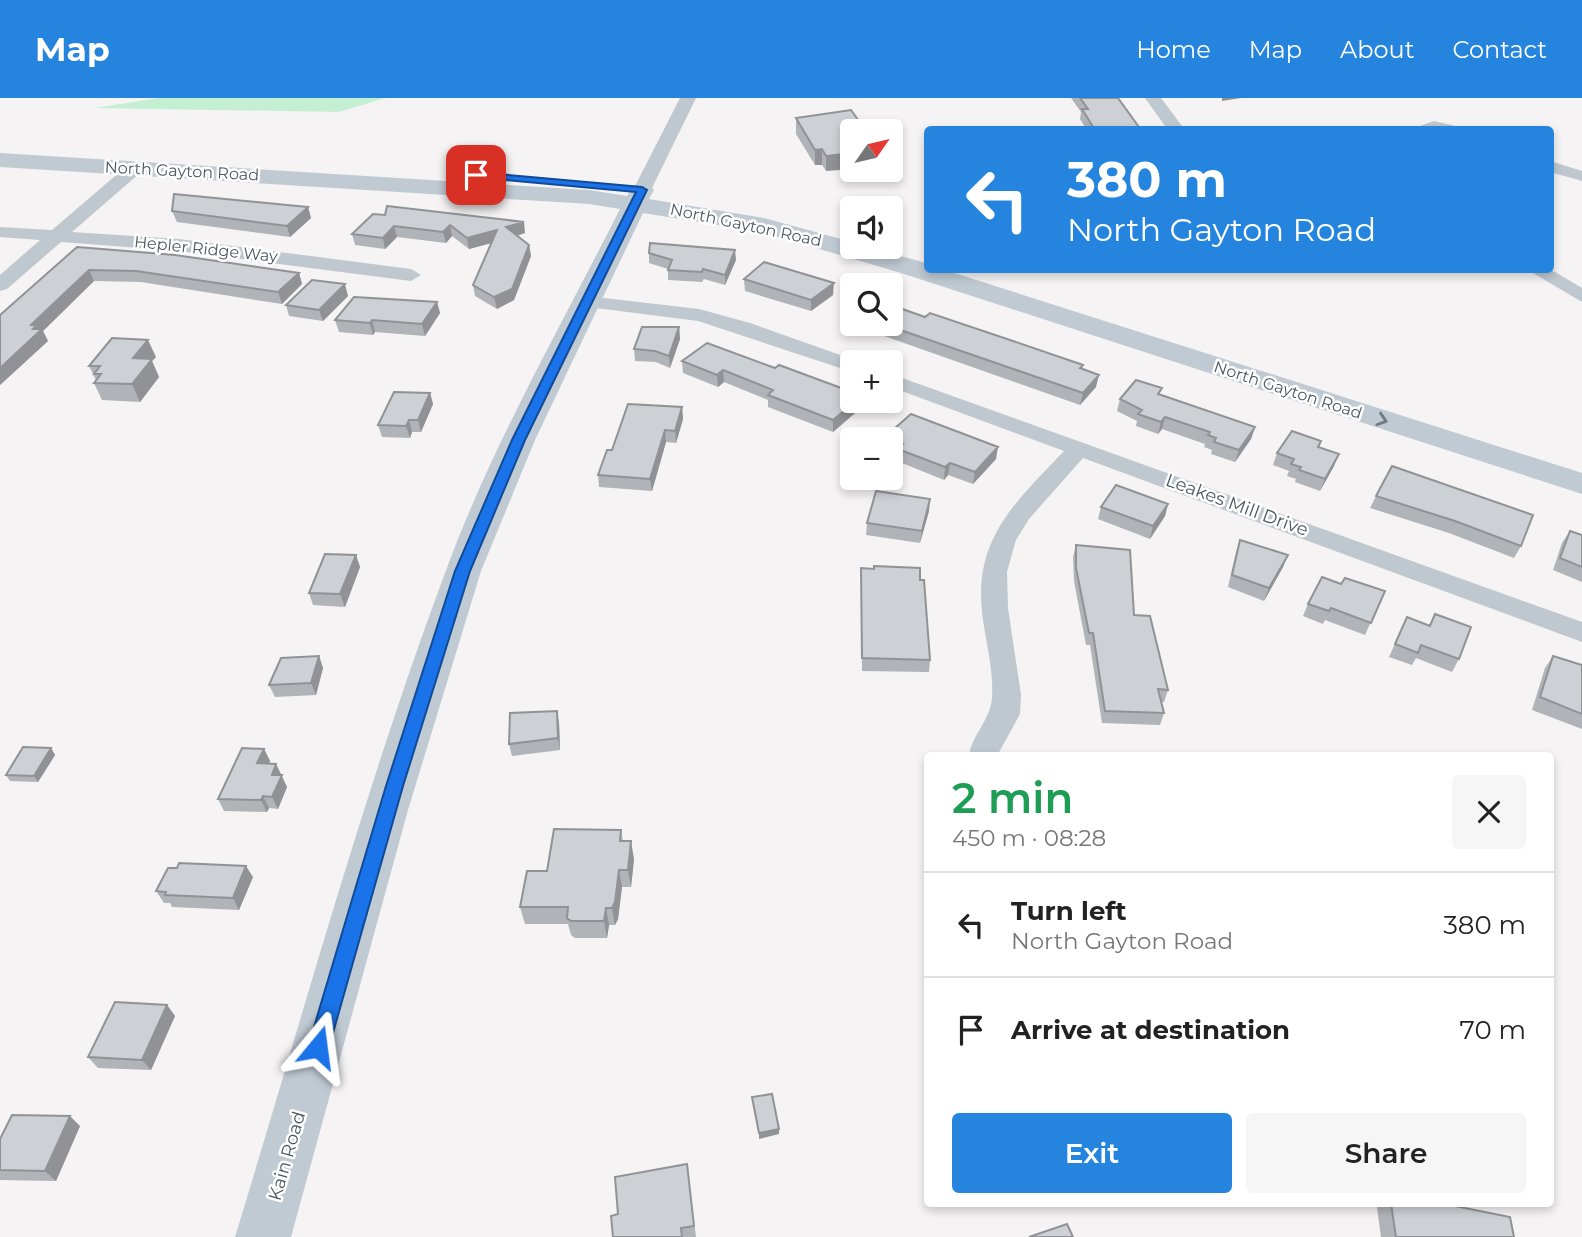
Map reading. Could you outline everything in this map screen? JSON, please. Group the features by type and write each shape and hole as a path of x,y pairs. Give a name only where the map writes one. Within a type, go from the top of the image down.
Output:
{"main road":[{"name":"North Gayton Road","path":"0,148 514,177 639,196 844,247 924,273"},
{"name":"North Gayton Road","path":"0,160 742,204 840,229"},
{"name":"Kain Road","path":"263,1237 387,810 463,571 519,440 639,196"},
{"path":"903,248 924,254"},
{"name":"North Gayton Road","path":"925,273 1582,484"},
{"name":"North Gayton Road","path":"984,273 1582,459"}],"street":[{"name":"Kain Road","path":"639,196 688,98"},
{"path":"1153,98 1174,126"},
{"path":"1554,167 1582,176"},
{"path":"0,285 135,168"},
{"name":"Hepler Ridge Way","path":"0,232 178,245 411,275"},
{"path":"1543,273 1582,296"},
{"path":"587,302 699,315 743,327 840,362"},
{"name":"Leakes Mill Drive","path":"903,384 1582,632"},
{"path":"984,752 1005,714 1007,695 995,608 994,572 1003,540 1019,514 1080,448"}],"green space":[{"path":"159,98 385,98 339,112 94,108"}],"building":[{"path":"1080,98 1118,98 1138,126 1093,126 1082,109 1088,109"},
{"path":"851,110 857,119 840,119 840,154 826,156 822,149 815,150 796,118"},
{"path":"174,194 308,207 287,226 172,211"},
{"path":"387,206 524,222 506,227 529,245 512,289 494,297 473,285 497,230 467,238 450,225 443,232 394,226 383,238 352,234 373,214 385,215"},
{"path":"650,243 735,250 725,275 703,269 702,272 668,270 672,260 649,253"},
{"path":"77,247 175,255 299,273 278,292 136,271 89,270 31,325 36,326 33,329 42,329 0,368 0,315"},
{"path":"764,262 834,283 811,300 744,279"},
{"path":"312,280 345,284 319,310 286,305"},
{"path":"354,297 437,302 422,324 335,320"},
{"path":"903,309 925,317 930,313 1083,365 1080,368 1099,375 1083,393 903,331"},
{"path":"642,327 679,327 669,356 655,351 634,349"},
{"path":"112,338 148,340 133,358 152,359 132,384 94,383 101,374 94,374 100,366 89,366"},
{"path":"707,343 775,368 779,365 840,388 841,413 833,420 768,395 773,390 723,370 717,375 682,361"},
{"path":"1136,380 1162,388 1158,394 1255,427 1239,450 1214,442 1216,438 1208,435 1210,432 1165,417 1161,422 1138,414 1142,410 1120,399"},
{"path":"394,392 430,393 418,420 409,420 406,426 378,425"},
{"path":"628,404 682,407 675,431 665,430 650,479 598,475 607,450 612,450"},
{"path":"911,414 998,447 975,472 950,463 945,467 903,451 903,427 896,427"},
{"path":"1292,431 1321,441 1318,447 1339,454 1325,479 1299,470 1301,467 1291,464 1294,459 1277,453"},
{"path":"1392,466 1533,515 1521,546 1455,521 1376,496"},
{"path":"1116,485 1168,504 1153,526 1101,507"},
{"path":"876,491 930,499 922,531 867,523"},
{"path":"1570,531 1582,535 1582,567 1560,558"},
{"path":"1240,540 1288,555 1269,588 1232,575"},
{"path":"1076,545 1130,550 1134,615 1150,616 1168,690 1158,689 1164,713 1105,711 1093,633 1089,633 1076,568"},
{"path":"325,554 356,555 340,594 309,593"},
{"path":"874,566 920,568 920,580 924,580 930,660 862,658 861,568 874,569"},
{"path":"1322,577 1341,584 1345,578 1385,591 1371,623 1331,608 1329,611 1308,604"},
{"path":"1435,614 1471,627 1459,659 1421,645 1418,653 1395,644 1407,617 1430,626"},
{"path":"319,656 311,683 269,685 281,658"},
{"path":"1553,656 1582,665 1582,714 1540,697"},
{"path":"557,711 558,738 509,744 510,713"},
{"path":"23,747 51,748 34,776 6,775"},
{"path":"242,748 264,749 257,763 276,764 272,775 282,775 272,797 263,796 261,800 218,799"},
{"path":"554,829 621,830 620,841 631,841 628,870 619,870 615,902 612,908 606,908 604,921 571,921 567,918 568,907 520,907 527,871 547,871"},
{"path":"179,863 246,866 233,898 165,895 166,892 156,891 168,868 177,868"},
{"path":"115,1002 167,1005 142,1060 88,1057"},
{"path":"772,1094 779,1129 759,1133 752,1097"},
{"path":"12,1115 70,1116 45,1171 0,1170 0,1139"},
{"path":"687,1164 694,1226 681,1228 682,1237 613,1237 611,1216 618,1214 615,1177"},
{"path":"1391,1207 1460,1207 1510,1217 1514,1237 1396,1237"},
{"path":"1067,1224 1073,1237 1029,1237"}],"route":[{"path":"318,1047 394,786 463,571 482,521 519,440 642,190 476,175"}]}
